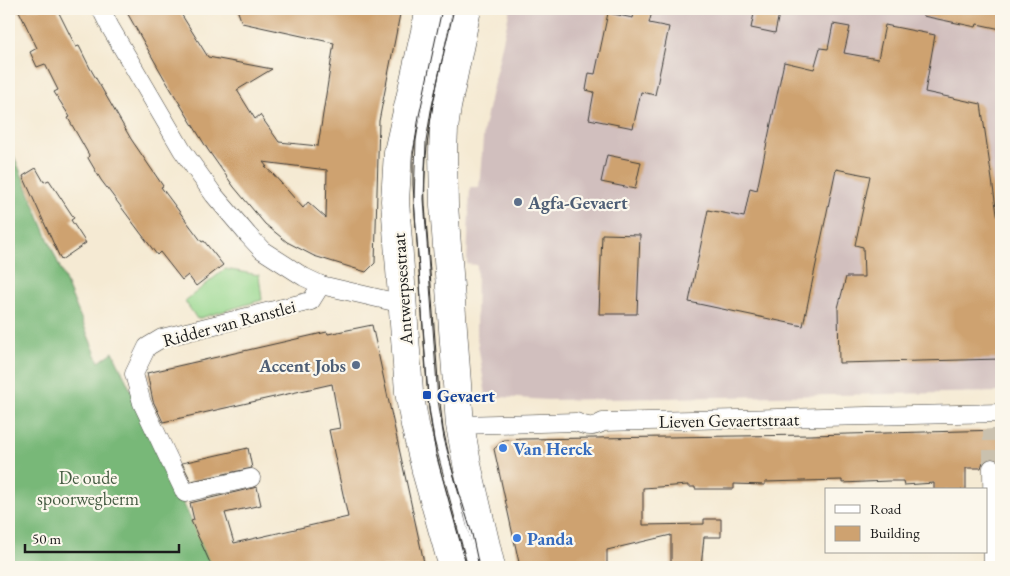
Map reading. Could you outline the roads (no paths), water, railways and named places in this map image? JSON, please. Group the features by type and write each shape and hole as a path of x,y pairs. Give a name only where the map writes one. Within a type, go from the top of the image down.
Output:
{"main road":[{"name":"Antwerpsestraat","path":"430,9 398,152 395,176 395,201 410,392 415,425 454,567"},
{"path":"467,9 447,107 442,152 444,205 460,425 468,469 491,567"}],"street":[{"name":"Ridder van Ranstlei","path":"101,9 182,150 214,195 262,250 321,286 403,304"},
{"name":"Ridder van Ranstlei","path":"251,478 185,492 142,403 134,374 147,347 162,338 311,301 321,286"},
{"name":"Lieven Gevaertstraat","path":"460,425 576,422 585,426 595,427 603,422 995,419"},
{"path":"992,468 993,567"}],"lane":[{"path":"448,9 424,117 419,169 419,199 433,401 439,439 473,567"}],"tunnel":[{"path":"992,430 992,468"}],"tram line":[{"path":"442,9 419,116 413,156 413,185 429,410 436,454 467,567"},
{"path":"454,9 437,82 429,131 426,155 425,205 443,429 452,469 472,534 479,567"}],"place":[{"name":"Agfa-Gevaert","path":"518,202"},
{"name":"Accent Jobs","path":"356,365"},
{"name":"Gevaert","path":"427,395"},
{"name":"Van Herck","path":"503,448"},
{"name":"Panda","path":"517,538"}],"park label":[{"name":"De oude spoorwegberm","path":"88,487"}]}
